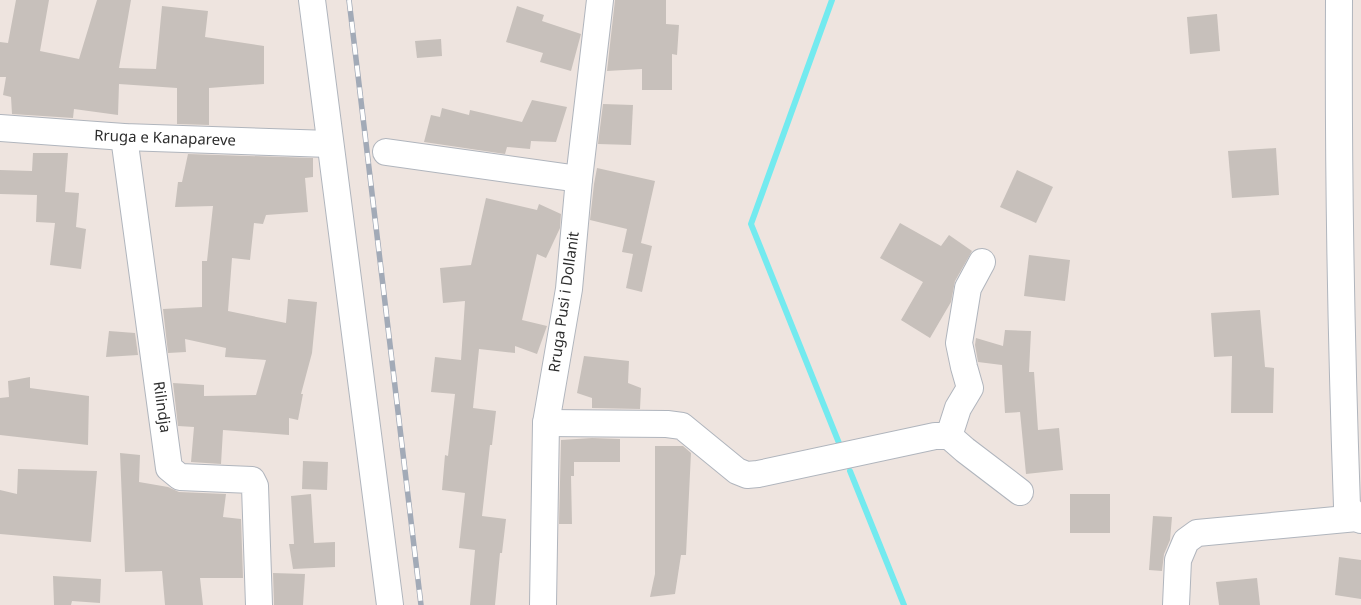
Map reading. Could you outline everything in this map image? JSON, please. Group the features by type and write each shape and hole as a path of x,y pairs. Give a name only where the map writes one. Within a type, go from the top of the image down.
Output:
{"street":[{"path":"312,0 390,605"},
{"name":"Rruga Pusi i Dollanit","path":"543,605 546,423 570,289 579,179 600,0"},
{"path":"1339,0 1338,123 1341,336 1347,506 1359,519"},
{"name":"Rruga e Kanapareve","path":"0,128 124,137 330,144"},
{"name":"Rilindja","path":"124,137 169,468 180,476 252,480 255,486 259,605"},
{"path":"386,152 579,179"},
{"path":"949,436 958,408 970,388 959,343 968,288 982,262"},
{"path":"546,423 667,424 682,426 737,471 747,475 935,436 949,436 1020,492"},
{"path":"1176,605 1178,560 1186,541 1197,533 1359,519"}],"building":[{"path":"16,0 49,0 40,51 79,59 97,0 131,0 119,68 156,69 162,6 208,11 205,37 264,46 264,84 209,88 209,125 177,124 177,88 119,84 118,115 74,109 73,118 12,114 11,97 3,95 6,77 0,77 0,42 8,43"},
{"path":"615,0 666,0 666,24 679,25 677,55 672,54 672,90 642,90 642,69 607,71"},
{"path":"517,6 544,15 542,21 581,34 571,71 540,62 543,53 506,42"},
{"path":"1217,14 1220,51 1190,54 1187,17"},
{"path":"441,39 442,56 417,58 415,41"},
{"path":"532,100 567,107 556,142 531,141 530,149 507,147 505,154 424,142 431,115 440,117 442,108 469,115 470,110 522,122"},
{"path":"603,104 633,105 631,145 598,144"},
{"path":"1276,148 1279,195 1232,198 1228,151"},
{"path":"33,153 68,153 65,192 79,193 76,227 86,229 81,269 50,265 55,223 36,222 37,195 0,194 0,170 32,171"},
{"path":"188,154 313,158 313,177 305,178 308,212 266,215 263,224 254,223 250,260 232,258 228,311 286,323 288,299 317,302 312,353 301,394 303,394 298,420 289,418 289,435 223,430 221,464 191,462 194,427 178,426 173,383 204,385 204,396 256,395 266,360 225,357 226,348 185,339 186,352 168,353 163,309 202,307 202,261 207,261 213,206 175,207 178,182 182,182"},
{"path":"597,168 655,181 641,243 652,246 642,292 626,288 633,254 622,252 627,229 590,220"},
{"path":"1017,170 1053,187 1036,223 1000,207"},
{"path":"486,198 537,210 539,204 561,214 560,228 546,258 537,254 522,320 547,326 537,354 515,346 515,353 479,349 473,408 496,411 482,516 506,519 502,553 500,553 495,605 470,605 475,550 459,548 465,493 442,490 445,455 448,456 455,394 431,392 435,357 461,360 465,301 443,303 440,268 471,265"},
{"path":"900,223 941,246 949,235 972,251 955,281 951,302 930,338 901,320 923,282 880,258"},
{"path":"1029,255 1070,260 1065,301 1024,296"},
{"path":"1260,310 1265,367 1274,368 1273,413 1231,413 1232,356 1214,357 1211,313"},
{"path":"1005,330 1031,331 1029,372 1034,372 1038,430 1059,428 1063,470 1026,474 1020,412 1005,413 1002,365 978,362 975,345 976,338 1003,346"},
{"path":"109,331 135,333 138,355 106,357"},
{"path":"584,356 629,361 628,383 641,388 640,409 592,408 592,398 577,393"},
{"path":"30,377 30,388 89,396 88,445 0,435 0,398 9,397 8,381"},
{"path":"620,439 620,462 574,462 574,476 571,476 572,524 559,524 561,440"},
{"path":"655,446 683,446 691,453 686,555 681,555 675,594 650,597 655,574"},
{"path":"120,453 140,455 139,482 168,487 179,492 226,494 223,517 241,519 243,578 200,578 203,605 165,605 162,571 125,572"},
{"path":"303,461 328,462 327,490 302,489"},
{"path":"18,469 97,471 91,542 0,534 0,490 17,494"},
{"path":"311,494 314,543 335,542 335,567 293,569 289,544 294,544 291,496"},
{"path":"1070,494 1110,494 1110,533 1070,533"},
{"path":"1153,516 1172,517 1170,540 1164,554 1162,571 1149,570"},
{"path":"1339,557 1361,560 1361,599 1335,595"},
{"path":"273,573 305,574 303,605 274,605"},
{"path":"53,576 101,579 100,603 72,601 71,605 54,605"},
{"path":"1257,578 1260,605 1219,605 1216,582"}],"waterway":[{"path":"832,0 751,224 839,443"},
{"path":"850,471 904,605"}],"railway":[{"path":"349,0 421,605"}]}
